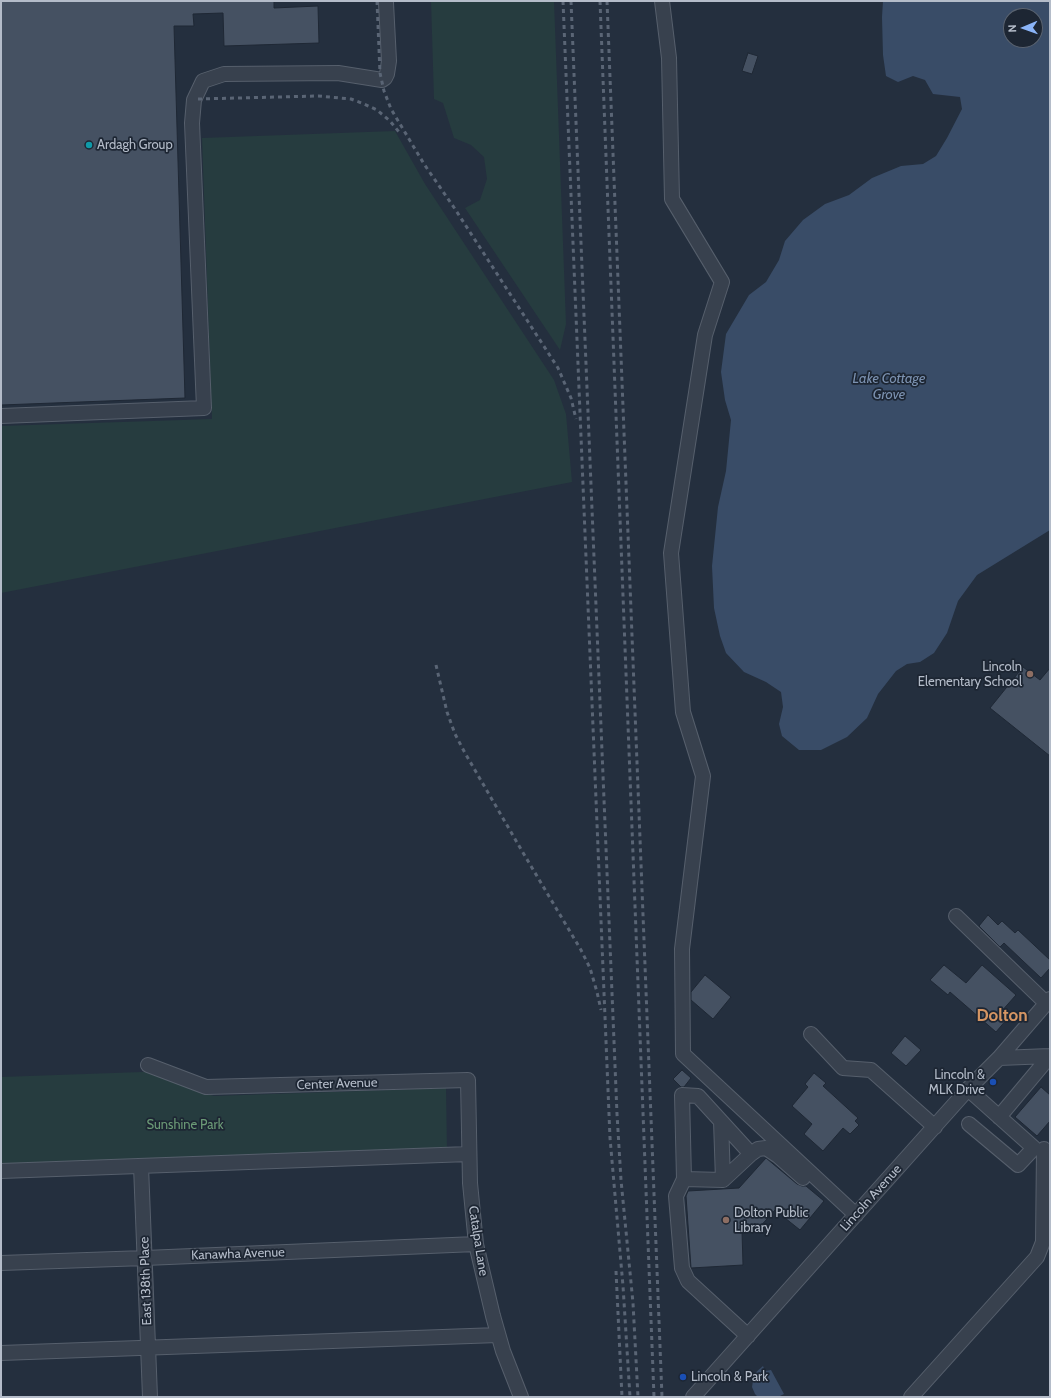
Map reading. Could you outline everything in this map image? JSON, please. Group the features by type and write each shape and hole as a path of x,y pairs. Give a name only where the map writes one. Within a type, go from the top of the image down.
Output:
{"street":[{"path":"662,1 669,58 672,199 722,282 705,335 671,553 683,712 703,776 682,948 683,1054 853,1218"},
{"path":"1,416 204,408 192,123 194,100 204,81 224,74 338,73 382,80 387,74 389,61 386,3"},
{"path":"956,916 1048,1001"},
{"name":"Lincoln Avenue","path":"693,1397 1048,1001"},
{"path":"811,1034 843,1068 871,1070 935,1127"},
{"path":"998,1058 1050,1056"},
{"path":"999,1117 1050,1056"},
{"name":"Center Avenue","path":"148,1065 206,1087 468,1080"},
{"name":"Catalpa Lane","path":"468,1080 469,1154 472,1212 476,1244 498,1335 521,1397"},
{"path":"968,1089 999,1117 1042,1149"},
{"path":"748,1336 688,1281 682,1268 676,1196 684,1179 682,1095 698,1096 751,1154"},
{"path":"721,1121 723,1180"},
{"path":"968,1124 1018,1165 1042,1149"},
{"path":"684,1179 723,1180 751,1154 758,1149 766,1148 853,1218"},
{"path":"911,1397 1037,1257 1043,1242 1042,1149"},
{"path":"1,1171 469,1154"},
{"name":"East 138th Place","path":"141,1166 150,1397"},
{"name":"Kanawha Avenue","path":"1,1262 145,1258 476,1244"},
{"path":"1,1353 498,1335"}],"green space":[{"path":"431,1 554,1 566,324 560,350 465,208 480,200 487,179 484,157 471,145 454,138 443,103 434,99"},
{"path":"395,131 425,184 554,380 566,414 572,482 1,593 1,426 212,419 202,138"},
{"name":"Sunshine Park","path":"170,1071 198,1091 214,1096 446,1088 447,1152 1,1167 1,1077"}],"water":[{"name":"Lake Cottage Grove","path":"883,1 1050,1 1050,530 977,575 958,601 947,633 934,653 920,662 907,664 896,671 878,694 867,718 847,737 821,750 799,750 782,736 779,724 783,707 781,692 766,682 744,672 726,653 720,636 714,608 712,566 718,507 726,471 731,420 725,400 721,372 726,334 749,295 766,282 779,260 785,241 803,220 825,204 849,195 872,178 901,166 923,164 936,156 962,109 960,97 933,94 925,80 913,76 898,82 886,76 883,55"},
{"path":"763,1366 765,1371 771,1370 784,1394 780,1397 758,1397 755,1394 752,1387 754,1374"}],"building":[{"name":"Ardagh Group","path":"1,1 274,1 274,8 318,6 319,43 224,46 223,13 193,14 194,26 174,26 185,398 1,405"},
{"path":"748,53 758,56 752,74 742,71"},
{"path":"1023,667 1040,680 1050,668 1050,756 990,708"},
{"path":"988,915 998,925 1002,921 1015,933 1018,930 1050,960 1050,968 1041,978 1004,943 1000,947 979,926"},
{"path":"944,965 966,983 982,965 1016,995 1000,1013 1007,1019 996,1032 950,992 948,995 930,980"},
{"path":"705,975 731,997 713,1019 691,1000 691,992"},
{"path":"905,1036 921,1050 906,1066 891,1053"},
{"path":"682,1070 691,1078 684,1087 681,1087 673,1079"},
{"path":"814,1073 826,1083 823,1086 858,1118 855,1121 859,1125 850,1134 843,1128 823,1151 804,1134 812,1124 792,1106 808,1087 805,1084"},
{"path":"1041,1087 1050,1095 1050,1121 1037,1136 1015,1117"},
{"name":"Dolton Public Library","path":"766,1158 797,1184 806,1186 824,1201 800,1230 775,1210 757,1230 742,1231 743,1265 691,1268 686,1196 688,1191 739,1188"}],"railway":[{"path":"377,1 380,73 384,91 391,109 424,164 455,209 558,368 571,398 576,419"},
{"path":"563,1 610,1138 623,1286 630,1397"},
{"path":"571,1 617,1114 621,1180 633,1303 638,1397"},
{"path":"600,1 654,1397"},
{"path":"607,1 662,1397"},
{"path":"198,99 318,96 351,99 377,110 390,121 399,132"},
{"path":"436,665 447,712 455,734 581,950 590,968 601,1010"},
{"path":"616,1271 622,1397"}],"place":[{"name":"Ardagh Group","path":"89,145"},
{"name":"Lincoln Elementary School","path":"1030,674"},
{"name":"Lincoln & MLK Drive","path":"993,1082"},
{"name":"Dolton Public Library","path":"726,1220"},
{"name":"Lincoln & Park","path":"683,1377"}],"district":[{"name":"Dolton","path":"1002,1016"}]}
